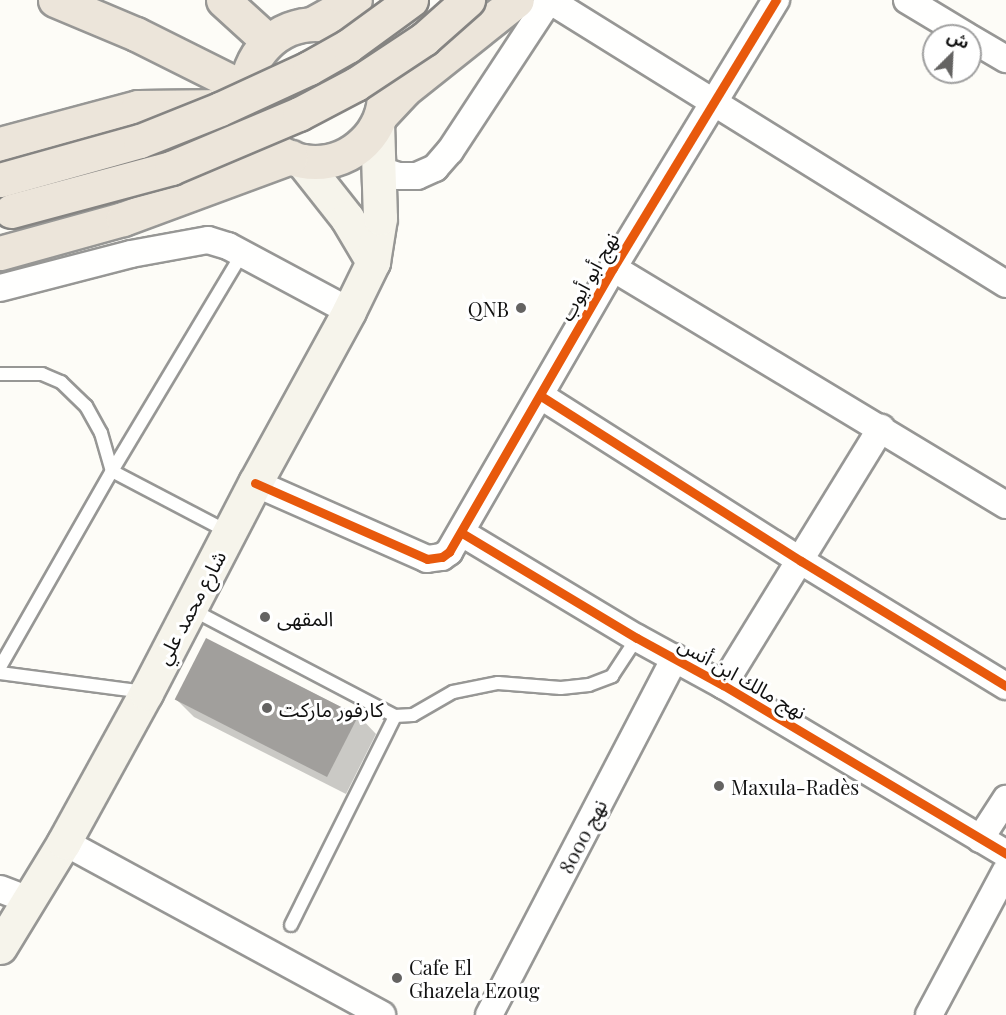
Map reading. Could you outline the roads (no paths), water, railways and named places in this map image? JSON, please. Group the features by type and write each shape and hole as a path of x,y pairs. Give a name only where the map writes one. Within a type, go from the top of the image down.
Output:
{"highway":[{"path":"55,0 136,34 246,97"},
{"path":"312,24 355,0"},
{"path":"0,180 140,141 220,109 309,68 348,46 411,0"},
{"path":"0,214 171,168 299,114 356,84 424,39 468,0"},
{"path":"379,120 384,96 382,77 376,59 364,44 348,32 331,25 312,24 292,27 267,40 248,73 246,97 252,122 262,137 275,149 296,159 324,161 345,155 364,143 379,120 404,90 517,0"},
{"path":"228,1 267,40"},
{"path":"0,144 138,107 246,97"},
{"path":"0,253 123,219 296,159"}],"main road":[{"name":"شارع محمد علي","path":"0,947 14,894 64,842 146,693 255,483 350,311 373,262 380,218 380,170 376,144 379,120"},
{"path":"296,159 347,218 373,262"}],"street":[{"path":"380,170 398,177 417,176 435,168 450,151 549,0 712,104 1006,284"},
{"name":"نهج أبو أيوب","path":"255,483 427,559 442,557 462,532 613,268 776,0"},
{"path":"907,0 947,24"},
{"path":"982,45 1006,59"},
{"path":"0,288 130,254 208,240 242,254 350,311"},
{"path":"613,268 881,428 1003,497"},
{"path":"541,396 801,561 1006,686"},
{"path":"723,685 881,428"},
{"name":"نهج مالك ابن أنس","path":"462,532 637,638 723,685 1006,854"},
{"name":"نهج 8000","path":"489,1015 675,657"},
{"path":"980,839 1006,799"},
{"path":"64,842 382,1015"},
{"path":"929,1015 1006,872"}],"lane":[{"path":"0,667 112,471 242,254"},
{"path":"0,374 42,374 61,382 86,406 101,433 112,471 229,532"},
{"path":"190,608 395,716 413,715 453,692 498,683 561,688 589,685 612,676 637,638"},
{"path":"0,673 146,693"},
{"path":"291,925 395,716"}],"place":[{"name":"QNB","path":"521,308"},
{"name":"المقهى","path":"265,617"},
{"name":"كارفور ماركت","path":"267,708"},
{"name":"Maxula-Radès","path":"719,786"},
{"name":"Cafe El Ghazela Ezoug","path":"397,978"}]}
